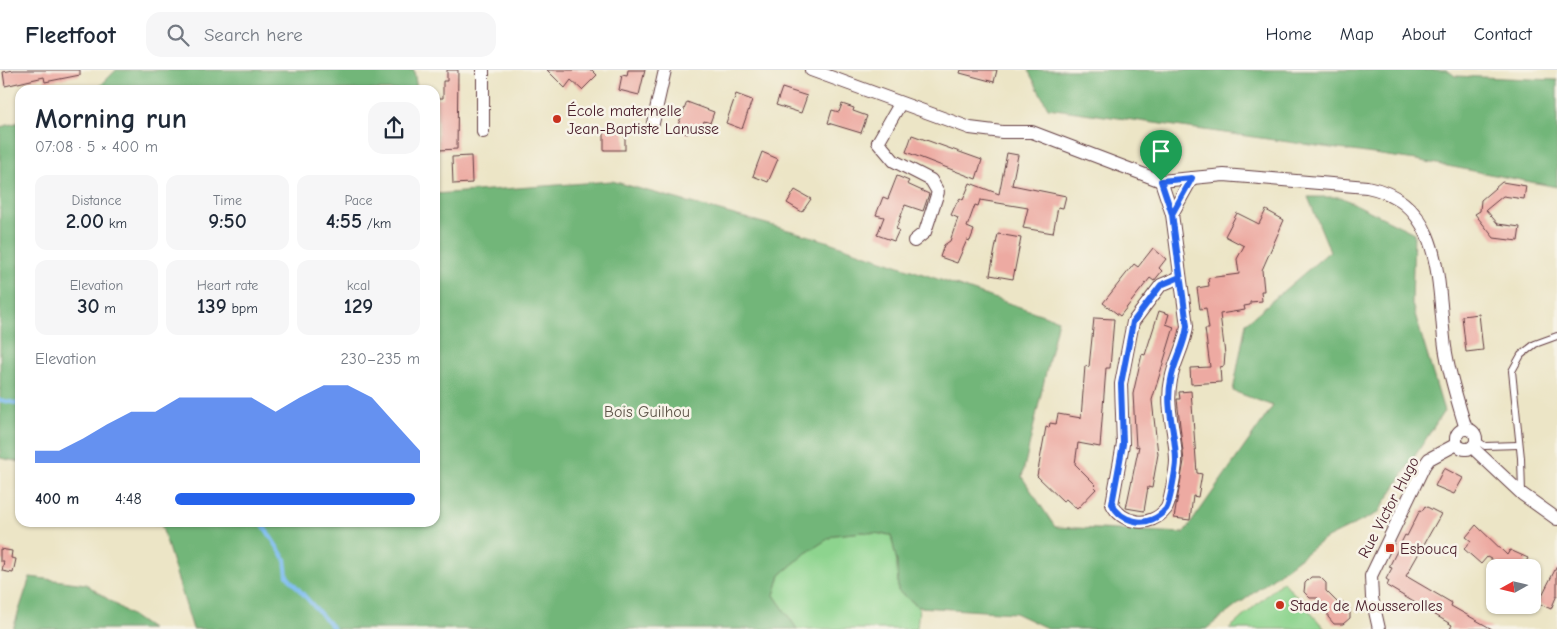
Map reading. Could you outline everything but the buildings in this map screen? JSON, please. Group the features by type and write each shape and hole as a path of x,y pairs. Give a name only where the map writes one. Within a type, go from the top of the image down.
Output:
{"street":[{"path":"483,70 484,132"},
{"path":"653,123 665,70"},
{"path":"811,70 970,128 1002,132 1032,132 1161,181 1224,175 1367,187 1387,192 1407,205 1422,223 1430,239 1449,369 1466,429"},
{"path":"900,104 878,142 894,161 931,180 938,192 925,232 914,242"},
{"path":"1172,214 1192,178"},
{"path":"1161,181 1172,214 1187,326 1186,341 1171,379 1169,402 1176,462 1166,508 1154,519 1142,523 1127,519 1116,512 1112,504 1123,444 1121,384 1133,322 1161,285 1180,277"},
{"path":"1466,429 1473,432 1474,443 1522,494 1557,519"},
{"path":"1466,429 1456,436 1457,444 1465,449 1474,443"},
{"name":"Rue Victor Hugo","path":"1379,629 1371,585 1374,565 1424,466 1429,459 1457,444"}],"lane":[{"path":"1522,494 1520,445 1512,371 1521,355 1535,344 1557,336"},
{"path":"1474,443 1485,446 1520,445"}],"green space":[{"path":"116,70 414,70 416,85 101,85"},
{"path":"1028,70 1447,70 1455,76 1557,80 1557,187 1416,160 1048,108"},
{"path":"15,123 15,461 0,458 0,127"},
{"name":"Bois Guilhou","path":"612,181 817,238 1058,320 1022,477 1055,527 1184,533 1273,406 1233,391 1246,323 1330,251 1308,197 1341,197 1414,233 1412,304 1444,411 1378,513 1323,540 1206,629 1049,629 1015,613 919,607 898,591 897,562 891,535 863,532 834,535 806,553 780,575 774,595 797,629 193,629 162,527 440,527 440,194"},
{"path":"863,532 891,535 897,562 898,591 919,607 917,629 797,629 774,595 780,575 806,553 834,535"},
{"path":"30,577 86,584 151,629 13,629"},
{"name":"Stade de Mousserolles","path":"1283,581 1325,629 1229,629"}],"waterway":[{"path":"0,400 15,403"},
{"path":"264,527 285,559 287,576 334,629"}],"place":[{"name":"École maternelle Jean-Baptiste Lanusse","path":"557,119"},
{"name":"Esboucq","path":"1390,548"},
{"name":"Stade de Mousserolles","path":"1280,605"}],"route":[{"path":"1161,181 1172,214 1187,326 1186,341 1171,379 1169,402 1176,462 1166,508 1154,519 1142,523 1127,519 1116,512 1112,504 1123,444 1121,384 1133,322 1161,285 1180,277 1172,214 1192,178 1161,181"}]}
